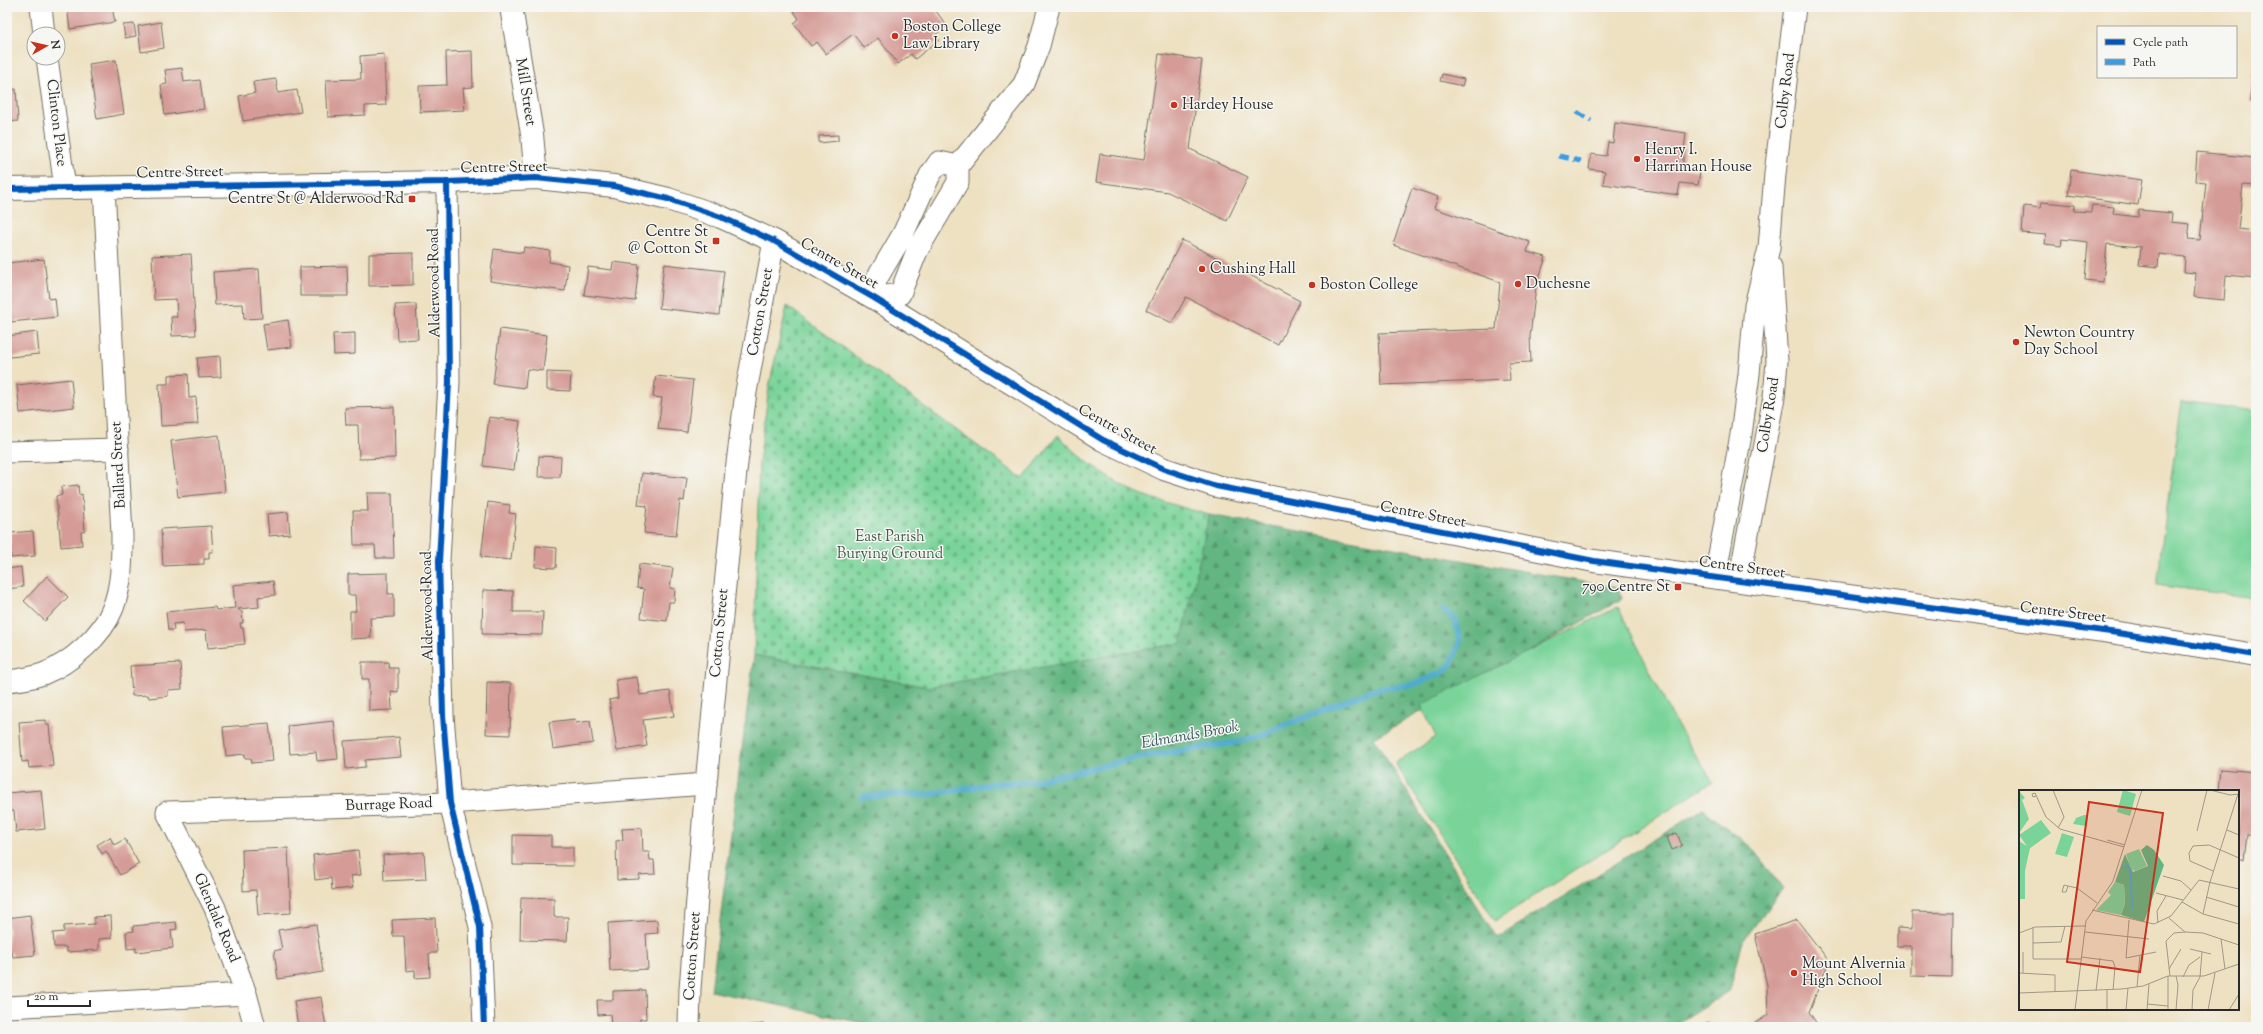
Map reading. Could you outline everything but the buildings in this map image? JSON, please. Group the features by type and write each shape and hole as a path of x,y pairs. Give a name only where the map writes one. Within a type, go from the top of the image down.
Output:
{"main road":[{"name":"Mill Street","path":"511,7 532,134 536,178"},
{"name":"Centre Street","path":"7,189 447,182 536,178 614,186 668,199 721,216 774,241 874,298 1103,440 1164,469 1248,494 1594,561 1715,577 1929,609 2118,633 2256,655"}],"street":[{"path":"41,7 43,26"},
{"path":"874,298 900,294 917,251 958,182 958,166 1024,84 1039,46 1049,7"},
{"name":"Colby Road","path":"1715,577 1741,435 1749,374 1755,306 1769,248 1775,174 1795,7"},
{"name":"Clinton Place","path":"49,66 64,188"},
{"name":"Alderwood Road","path":"447,182 449,382 439,561 443,714 450,803 480,927 484,1027"},
{"name":"Ballard Street","path":"7,681 42,674 60,665 89,642 112,608 120,584 122,560 118,449 104,187"},
{"name":"Cotton Street","path":"690,1027 690,988 706,784 736,471 749,377 774,241"},
{"name":"Colby Road","path":"1739,581 1774,397 1777,362 1776,330 1769,248"},
{"path":"7,452 118,449"},
{"name":"Burrage Road","path":"167,812 450,803 706,784"},
{"name":"Glendale Road","path":"167,812 215,908 246,994 255,1027"},
{"path":"7,1007 246,994"}],"green space":[{"name":"East Parish Burying Ground","path":"787,306 1023,479 1058,435 1101,472 1137,493 1209,515 1181,643 928,687 754,655 759,463 769,387"},
{"path":"2182,401 2256,411 2256,598 2156,585"},
{"path":"1209,515 1618,588 1622,599 1374,738 1497,938 1703,809 1752,848 1783,888 1743,941 1730,990 1672,1027 882,1027 711,991 754,655 928,687 1180,643"},
{"path":"1618,607 1677,725 1713,782 1495,921 1395,763 1436,737 1421,705"}],"waterway":[{"name":"Edmands Brook","path":"862,797 903,794 926,795 992,784 1035,781 1142,757 1238,742 1264,734 1373,690 1415,684 1443,672 1451,664 1460,641 1455,620 1444,610"}],"marked path":[{"path":"1577,112 1591,121"},
{"path":"1559,156 1581,161"}],"cycle path":[{"path":"7,189 447,182 536,178 614,186 668,199 721,217 774,241 874,298 1103,440 1164,469 1216,486 1594,561 2118,633 2256,655"},
{"path":"447,182 449,382 439,561 443,715 450,803 480,927 484,1027"}],"place":[{"name":"Boston College Law Library","path":"895,36"},
{"name":"Hardey House","path":"1174,105"},
{"name":"Henry I. Harriman House","path":"1637,159"},
{"name":"Centre St @ Alderwood Rd","path":"412,199"},
{"name":"Centre St @ Cotton St","path":"716,241"},
{"name":"Cushing Hall","path":"1202,269"},
{"name":"Duchesne","path":"1518,284"},
{"name":"Boston College","path":"1312,285"},
{"name":"Newton Country Day School","path":"2016,342"},
{"name":"790 Centre St","path":"1678,587"},
{"name":"Mount Alvernia High School","path":"1794,973"}]}
